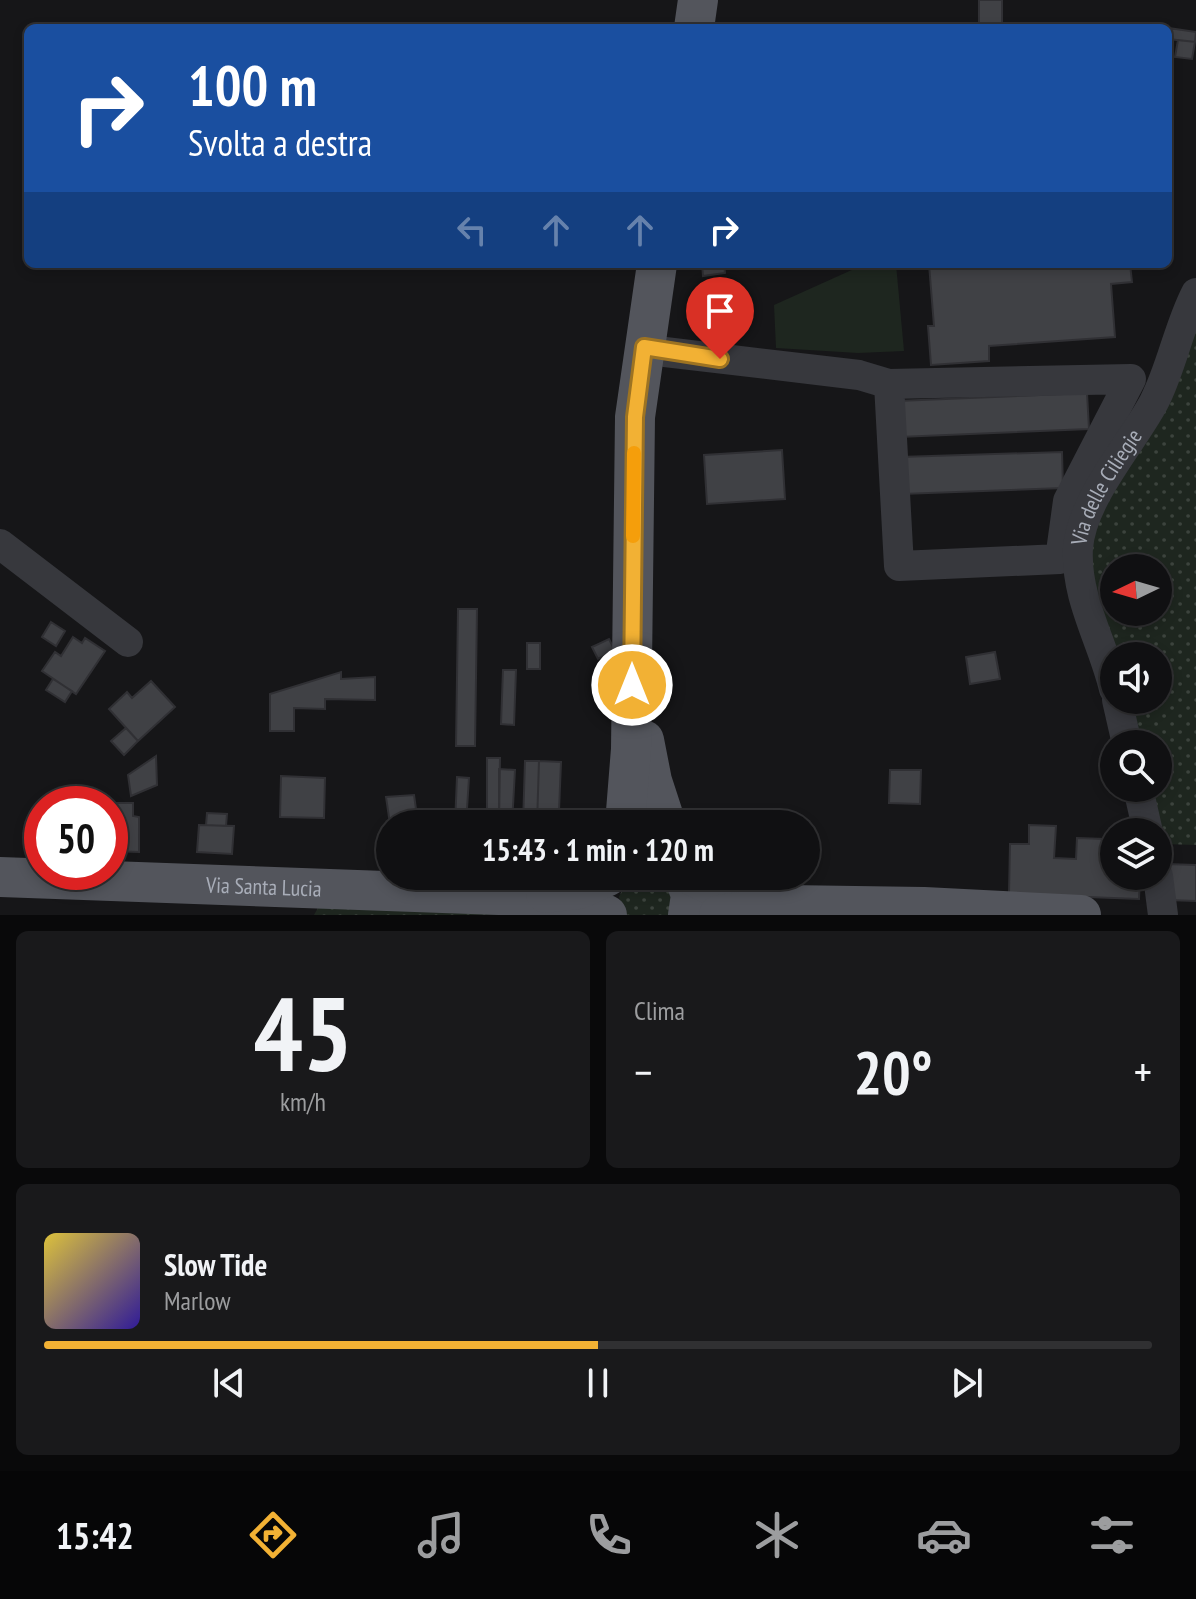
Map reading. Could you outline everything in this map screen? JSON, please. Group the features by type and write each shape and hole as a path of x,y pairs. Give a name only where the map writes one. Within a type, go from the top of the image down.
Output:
{"main road":[{"path":"695,24 698,0"},
{"path":"626,810 631,749 635,417 656,268"},
{"path":"632,685 652,781 661,810"},
{"name":"Via Santa Lucia","path":"0,877 300,901 526,896"},
{"path":"526,896 571,890"},
{"path":"526,896 591,908 609,915 610,890"},
{"path":"698,890 787,905 1081,915"}],"street":[{"name":"Via delle Ciliegie","path":"1100,648 1083,599 1078,547 1091,505 1154,401 1170,367 1196,293"},
{"path":"644,347 859,375 889,384 1131,379 1068,501 1060,559 899,566 889,384"},
{"path":"0,544 128,642"},
{"path":"1160,890 1163,915"}],"shaded area":[{"path":"856,268 896,268 904,351 858,353 776,348 774,305"},
{"path":"1196,321 1196,845 1172,844 1172,818 1158,818 1154,802 1172,802 1172,730 1136,730 1132,714 1172,714 1172,642 1112,642 1107,626 1172,626 1172,554 1100,554 1100,603 1088,564 1092,531"},
{"path":"622,890 676,890 678,915 625,915 619,897"},
{"path":"319,906 559,915 314,915"}],"building":[{"path":"979,0 1002,0 1002,24 979,24"},
{"path":"1172,28 1196,32 1195,42 1172,39"},
{"path":"1178,40 1195,42 1192,59 1175,57"},
{"path":"702,268 724,268 725,273 703,276"},
{"path":"929,268 1130,268 1132,282 1111,284 1115,337 989,346 989,361 931,365 928,326 934,326"},
{"path":"1087,393 1089,429 899,437 897,401"},
{"path":"782,450 785,499 707,504 704,455"},
{"path":"1062,452 1063,488 902,494 900,457"},
{"path":"458,609 477,609 475,746 456,746"},
{"path":"51,622 65,631 56,646 42,637"},
{"path":"73,637 82,643 85,638 105,651 76,694 42,671 55,652 61,656"},
{"path":"609,639 615,651 598,659 592,647"},
{"path":"527,643 540,643 540,669 527,669"},
{"path":"995,652 1000,679 970,684 966,657"},
{"path":"503,670 516,670 514,725 501,724"},
{"path":"341,672 341,679 375,677 375,700 325,699 325,709 294,708 294,731 270,731 270,694"},
{"path":"53,679 72,691 65,702 46,690"},
{"path":"151,681 175,707 138,741 109,709 127,692 132,698"},
{"path":"126,728 138,741 124,755 111,741"},
{"path":"156,756 157,785 131,796 128,775"},
{"path":"487,758 500,758 499,810 487,810"},
{"path":"525,761 539,761 537,810 523,810"},
{"path":"539,761 561,762 559,810 537,810"},
{"path":"499,769 515,770 513,810 499,810"},
{"path":"890,770 921,770 920,804 889,803"},
{"path":"281,776 325,778 324,818 280,817"},
{"path":"457,777 469,778 467,810 456,810"},
{"path":"414,795 416,810 388,810 386,797"},
{"path":"128,803 133,803 133,816 139,817 139,852 128,852"},
{"path":"207,813 227,814 226,826 206,825"},
{"path":"199,825 234,826 232,854 197,852"},
{"path":"1029,825 1056,826 1054,858 1076,859 1077,838 1100,839 1100,890 1139,890 1139,899 1009,894 1010,844 1029,844"},
{"path":"1172,864 1196,865 1196,901 1168,900 1167,890 1172,890"}],"slow traffic":[{"path":"633,536 634,453"}],"route":[{"path":"632,685 635,417 644,347 720,359"}]}
